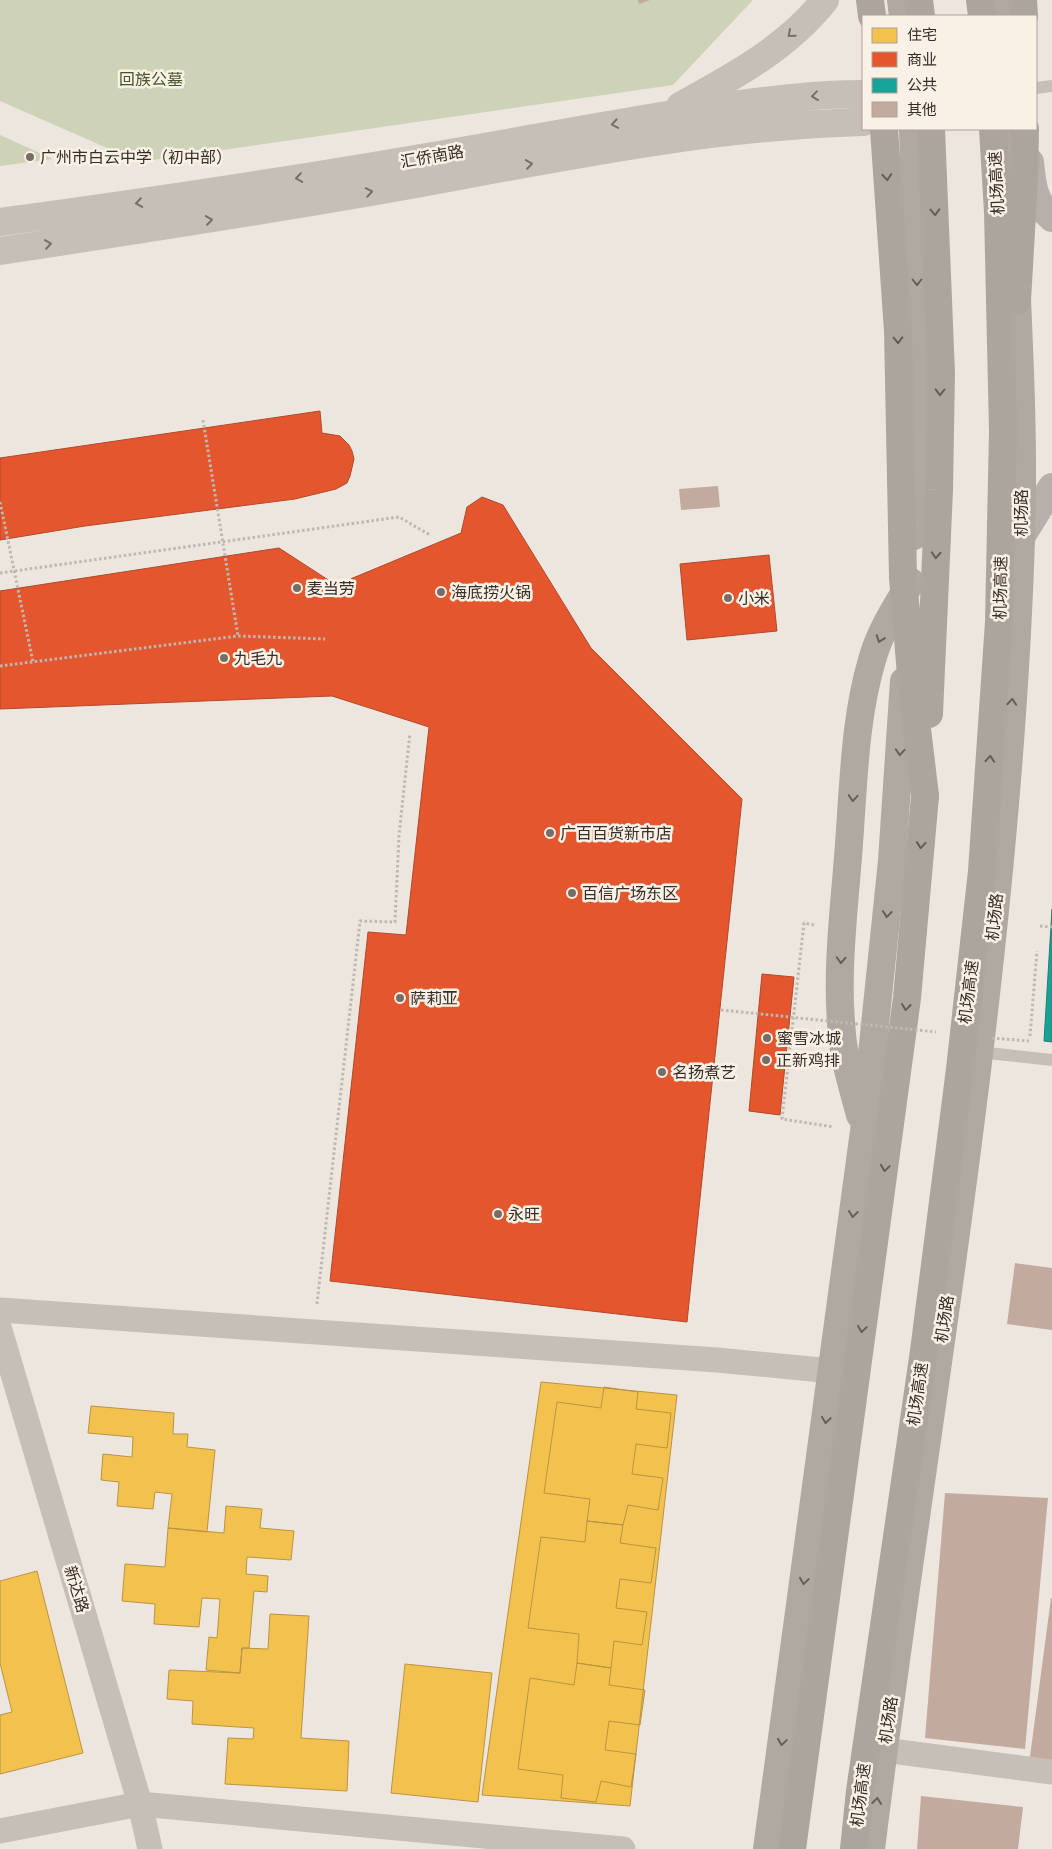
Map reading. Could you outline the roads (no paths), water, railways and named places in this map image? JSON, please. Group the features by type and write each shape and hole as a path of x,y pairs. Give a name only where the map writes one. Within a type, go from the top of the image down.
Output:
{"highway":[{"path":"870,0 872,15"},
{"path":"901,0 903,15"},
{"path":"919,0 921,15"},
{"path":"980,0 982,15"},
{"path":"1001,0 1002,15"},
{"path":"1023,0 1024,15"},
{"path":"884,130 898,331 903,576 912,687 925,796"},
{"path":"768,1849 864,1131 892,862 912,581 917,374 913,130"},
{"path":"792,1849 907,998 925,796 939,490 941,373 930,130"},
{"name":"机场高速","path":"854,1849 862,1781 924,1351 960,1069 982,871 999,622 1003,403 998,212 993,130"},
{"name":"机场路","path":"872,1849 884,1750 984,1045 1000,856 1015,656 1021,537 1020,354 1010,130"},
{"path":"999,622 1024,180 1025,130"},
{"path":"864,1131 849,1073 842,1035 839,994 856,747 862,700 872,660 882,631 912,581"}],"main road":[{"path":"1025,130 1033,192 1046,214 1052,218"},
{"path":"1021,537 1052,486"}],"street":[{"path":"662,115 758,62 814,14 825,0"},
{"name":"汇侨南路","path":"0,222 122,206 324,174 662,115 758,101 832,94 862,94"},
{"name":"汇侨南路","path":"0,251 206,220 660,142 760,130 862,122"},
{"path":"0,1310 717,1360 832,1371"},
{"name":"新达路","path":"0,1330 140,1804 150,1849"},
{"path":"884,1750 1052,1772"},
{"path":"0,1831 140,1804 623,1849"}],"lane":[{"path":"1037,88 1052,86"},
{"path":"984,1045 1052,1060"}],"place":[{"name":"广州市白云中学（初中部）","path":"30,157"},
{"name":"麦当劳","path":"297,588"},
{"name":"海底捞火锅","path":"441,592"},
{"name":"小米","path":"728,598"},
{"name":"九毛九","path":"224,658"},
{"name":"广百百货新市店","path":"550,833"},
{"name":"百信广场东区","path":"572,893"},
{"name":"萨莉亚","path":"400,998"},
{"name":"蜜雪冰城","path":"767,1038"},
{"name":"正新鸡排","path":"766,1060"},
{"name":"名扬煮艺","path":"662,1072"},
{"name":"永旺","path":"498,1214"}],"park label":[{"name":"回族公墓","path":"151,79"}]}
